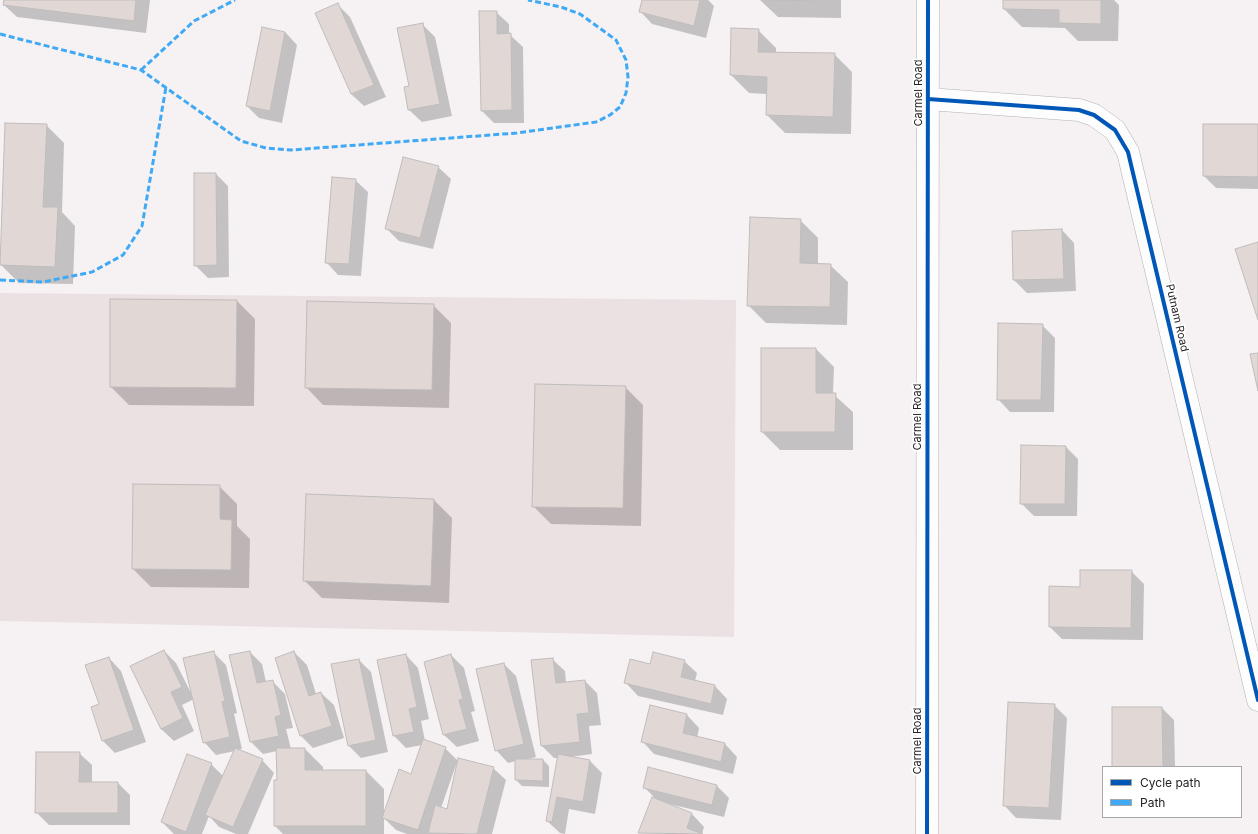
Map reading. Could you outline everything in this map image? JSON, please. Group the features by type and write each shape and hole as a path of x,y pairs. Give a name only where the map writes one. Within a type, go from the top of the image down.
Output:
{"street":[{"name":"Carmel Road","path":"927,834 928,0"},
{"name":"Putnam Road","path":"928,99 1079,110 1094,115 1115,130 1128,152 1258,700"}],"shaded area":[{"path":"0,293 736,300 734,637 0,621"}],"building":[{"path":"4,0 136,0 134,21 3,5"},
{"path":"642,0 700,0 694,26 639,12"},
{"path":"769,0 823,0 823,1"},
{"path":"1003,0 1101,0 1101,24 1059,23 1059,10 1003,9"},
{"path":"338,3 374,85 351,94 315,13"},
{"path":"479,11 497,11 497,34 511,33 512,110 481,111"},
{"path":"423,23 440,104 408,110 404,87 409,86 397,28"},
{"path":"262,27 285,32 270,111 246,106"},
{"path":"731,28 759,29 758,52 835,53 833,117 766,115 767,77 730,75"},
{"path":"5,123 47,124 43,207 58,207 55,267 0,265"},
{"path":"1203,124 1258,124 1258,177 1203,176"},
{"path":"403,157 439,166 420,238 385,229"},
{"path":"194,173 216,173 217,265 194,266"},
{"path":"332,177 356,179 349,264 325,263"},
{"path":"750,217 801,219 800,263 831,264 830,307 747,306"},
{"path":"1062,229 1064,279 1013,280 1012,231"},
{"path":"1258,242 1258,320 1235,249"},
{"path":"110,299 237,300 236,388 110,387"},
{"path":"307,301 434,304 432,390 305,388"},
{"path":"998,323 1043,324 1041,400 997,400"},
{"path":"761,348 816,348 816,393 836,393 835,432 761,432"},
{"path":"1258,353 1258,391 1250,354"},
{"path":"535,384 626,386 623,508 532,507"},
{"path":"1021,445 1066,446 1065,504 1020,504"},
{"path":"133,484 220,485 220,519 232,520 231,570 132,569"},
{"path":"306,494 434,499 431,586 303,581"},
{"path":"1080,570 1132,570 1131,628 1049,627 1049,586 1080,587"},
{"path":"164,650 182,687 171,692 183,718 161,729 130,666"},
{"path":"214,651 225,701 222,702 230,737 203,743 183,658"},
{"path":"250,651 257,683 273,680 281,715 275,717 279,736 250,742 229,655"},
{"path":"294,651 309,696 321,692 332,726 300,736 275,658"},
{"path":"653,652 685,660 681,677 715,685 711,704 624,683 630,659 650,664"},
{"path":"406,654 417,707 409,709 414,732 393,736 377,660"},
{"path":"451,654 463,699 459,700 467,729 443,735 424,662"},
{"path":"109,657 134,730 102,741 91,707 99,704 85,665"},
{"path":"553,658 556,683 585,680 589,713 577,714 580,742 541,746 531,660"},
{"path":"359,659 376,740 348,746 331,664"},
{"path":"504,663 524,744 495,751 476,669"},
{"path":"1008,702 1055,704 1049,808 1003,806"},
{"path":"650,705 687,714 683,733 725,743 721,762 641,742"},
{"path":"1112,707 1162,707 1163,766 1112,766"},
{"path":"423,739 446,747 418,830 382,818 399,769 411,774"},
{"path":"235,748 263,759 233,827 205,815"},
{"path":"276,748 305,748 305,770 366,770 366,826 274,826 274,780 277,780"},
{"path":"36,752 80,752 79,782 118,782 118,813 35,813"},
{"path":"187,754 212,763 186,832 161,822"},
{"path":"558,754 590,760 583,802 557,797 552,822 546,821"},
{"path":"458,758 494,767 477,834 428,833 435,805 447,809"},
{"path":"515,759 543,759 543,781 515,780"},
{"path":"648,767 717,785 712,805 643,788"},
{"path":"652,797 692,813 687,828 703,834 638,833"}],"marked path":[{"path":"141,70 194,21 235,0"},
{"path":"0,34 141,70 241,141 266,148 291,150 517,133 596,122 610,115 620,107 626,93 628,77 626,60 616,40 580,14 561,7 528,0"},
{"path":"0,280 43,282 92,272 123,255 142,226 166,87"}],"cycle path":[{"path":"927,834 928,0"},
{"path":"928,99 1079,110 1094,115 1115,130 1128,152 1258,700"}]}
